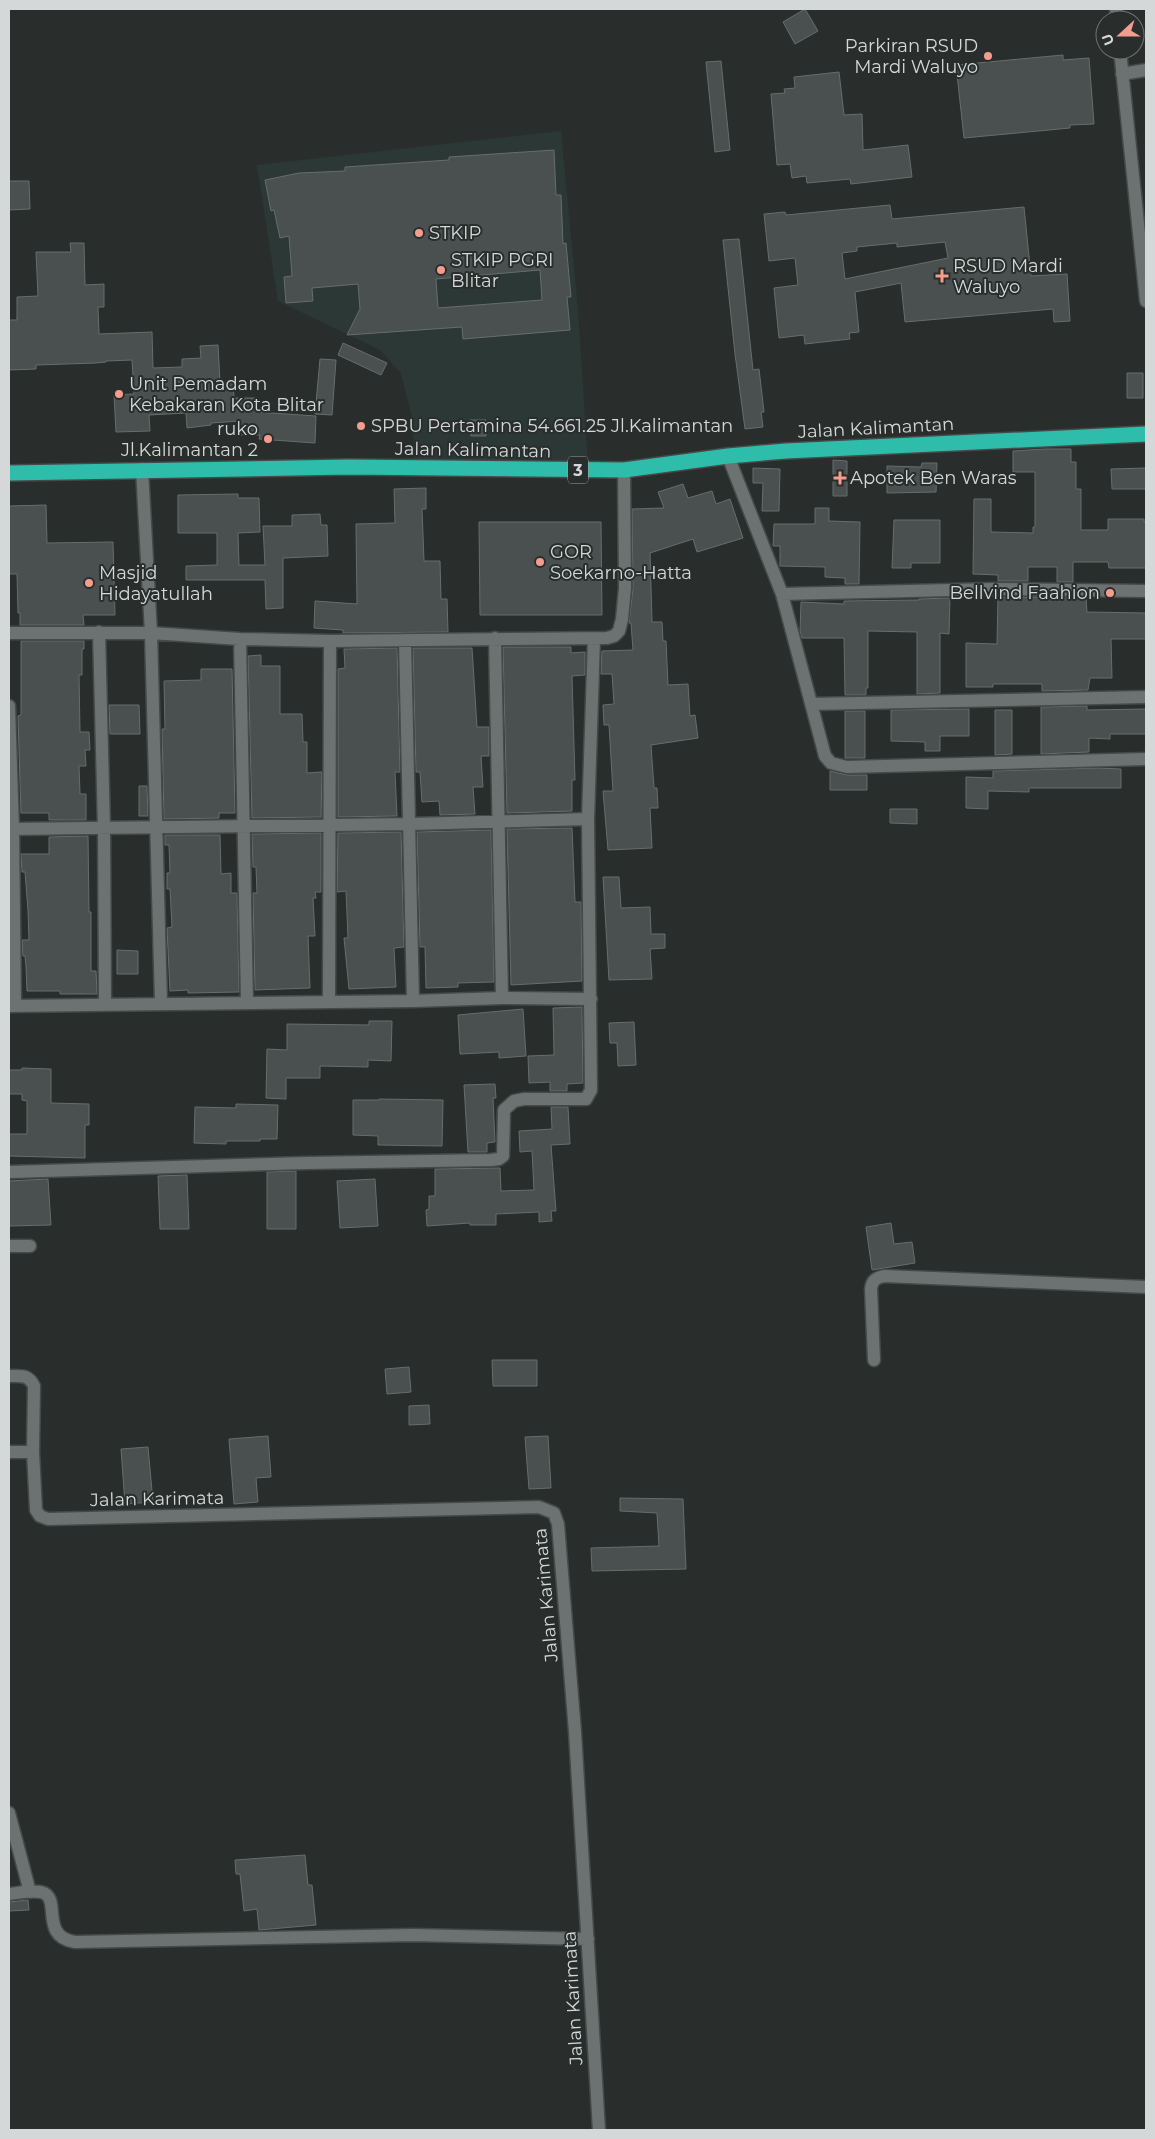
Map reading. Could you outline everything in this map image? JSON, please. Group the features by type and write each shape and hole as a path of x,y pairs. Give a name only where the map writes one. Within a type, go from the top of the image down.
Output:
{"highway":[{"name":"Jalan Kalimantan","path":"9,473 142,469 349,467 624,470 728,456 786,451 1146,434"}],"street":[{"path":"1121,60 1146,300"},
{"path":"1122,74 1146,70"},
{"path":"728,456 782,594 826,756 831,763 840,766 1146,759"},
{"path":"142,469 151,633 161,1003"},
{"path":"9,633 151,633 240,639 330,641 495,638 594,639 614,636 619,630 622,619 625,588 624,470"},
{"path":"782,594 993,589 1146,591"},
{"path":"99,632 104,828 105,1004"},
{"path":"495,638 502,998"},
{"path":"240,639 247,1002"},
{"path":"9,1172 306,1162 499,1159 503,1156 504,1110 509,1106 524,1099 581,1100 589,1095 591,999 588,819 594,639"},
{"path":"406,640 413,1001"},
{"path":"329,1002 330,641"},
{"path":"812,704 1146,697"},
{"path":"9,706 12,1006 413,1001 502,998 591,999"},
{"path":"11,829 411,824 588,819"},
{"path":"9,1246 30,1246"},
{"path":"874,1360 871,1289 872,1283 876,1278 884,1276 1146,1287"},
{"path":"9,1376 26,1376 34,1386 33,1452 9,1452"},
{"name":"Jalan Karimata","path":"33,1452 36,1510 40,1516 48,1519 539,1507 554,1513 558,1524 572,1692 599,2130"},
{"path":"9,1813 30,1892"},
{"path":"9,1894 42,1892 50,1902 56,1932 65,1940 75,1942 413,1935 588,1939"}],"shaded area":[{"name":"STKIP","path":"561,131 578,310 588,463 414,463 413,421 401,373 380,350 278,301 257,165"}],"building":[{"path":"805,9 818,31 795,44 783,22"},
{"path":"1063,55 1063,60 1089,58 1094,124 1070,125 1070,128 964,138 956,65"},
{"path":"721,61 730,150 715,152 706,62"},
{"path":"839,72 844,115 862,114 863,150 908,145 912,177 851,184 850,179 807,183 806,176 792,178 790,164 777,165 771,94 785,93 784,89 795,88 794,77"},
{"path":"554,150 556,195 561,195 563,244 566,243 571,297 567,297 570,330 463,339 462,327 347,335 360,309 358,284 312,288 313,301 286,303 284,277 292,276 289,236 280,238 274,210 271,211 265,180 299,173 345,171 345,167 449,160 449,157","holes":["540,270 542,300 438,308 436,279"]},
{"path":"9,181 29,181 30,209 9,210"},
{"path":"890,205 892,219 1024,207 1031,276 1067,274 1070,321 1054,322 1053,309 905,322 901,283 855,292 859,332 849,333 850,339 805,344 804,335 779,338 774,288 798,285 795,258 769,261 764,214 785,212 786,215","holes":["945,242 948,258 845,279 842,253 857,251 857,247 897,243 897,247"]},
{"path":"739,239 753,370 759,369 764,412 761,412 763,427 745,429 723,240"},
{"path":"70,243 84,243 85,285 104,284 104,307 98,307 99,334 152,332 153,368 182,367 182,359 201,358 200,346 218,345 220,382 233,381 234,398 256,398 256,412 316,416 315,443 259,439 260,435 240,435 240,421 211,423 211,425 187,428 186,413 149,415 150,431 116,432 114,395 134,394 132,360 36,365 36,369 9,370 9,320 17,320 17,297 38,296 36,252 71,252"},
{"path":"343,343 387,363 381,375 338,355"},
{"path":"320,359 336,360 332,415 315,414"},
{"path":"1127,373 1143,373 1143,398 1127,398"},
{"path":"470,420 486,420 486,436 471,436"},
{"path":"1071,449 1071,462 1076,462 1076,489 1081,489 1081,530 1108,530 1108,519 1144,519 1144,522 1146,522 1146,568 1109,568 1108,562 1073,562 1073,582 1057,582 1057,567 1028,567 1028,581 998,581 998,575 973,574 974,499 991,499 991,532 1033,533 1033,527 1035,527 1035,472 1013,472 1013,451"},
{"name":"Apotek Ben Waras","path":"833,460 847,461 847,496 833,496"},
{"path":"922,463 937,463 936,492 887,493 887,466 921,467"},
{"path":"753,468 780,469 779,511 762,511 763,483 753,483"},
{"path":"1146,468 1146,489 1112,489 1111,469"},
{"path":"683,484 688,498 712,491 716,504 730,499 743,538 697,552 693,539 650,553 652,622 662,622 663,641 666,641 668,685 688,684 690,716 695,715 698,738 651,745 654,788 657,788 658,808 650,808 652,848 608,850 603,791 613,791 609,725 604,725 603,705 614,704 612,674 601,674 602,651 633,650 631,623 629,623 633,588 632,509 664,508 658,492"},
{"path":"426,488 426,509 422,509 424,561 440,561 441,599 447,599 448,632 343,633 343,630 314,628 315,601 357,604 356,524 395,523 394,489"},
{"path":"238,494 238,498 259,498 260,532 238,533 239,565 265,565 263,526 292,526 292,515 320,514 321,525 327,525 328,556 283,558 283,608 266,609 265,580 186,580 186,566 217,565 217,533 178,533 178,495"},
{"path":"46,505 47,543 113,542 115,615 83,615 84,625 20,625 17,574 9,574 9,506"},
{"path":"815,508 829,508 829,521 860,522 859,584 845,584 845,578 825,577 825,567 780,566 780,546 773,546 774,524 815,524"},
{"path":"894,520 940,520 940,563 911,563 911,568 892,568"},
{"path":"479,522 601,522 602,615 480,615"},
{"path":"998,597 1086,598 1087,612 1146,613 1146,639 1111,639 1112,678 1090,678 1088,690 1042,691 1042,684 993,684 993,687 966,687 966,643 997,644"},
{"path":"950,598 949,634 940,633 940,693 917,694 917,632 868,631 868,688 866,688 866,695 845,695 844,638 802,638 800,631 801,602 844,604 844,601"},
{"path":"21,641 84,641 84,649 82,649 82,675 79,675 80,732 89,732 90,750 85,750 86,766 79,766 80,794 86,794 86,820 49,820 49,813 21,813 18,716 21,715"},
{"path":"503,647 571,647 571,653 585,652 585,675 572,676 575,780 572,780 572,811 507,813"},
{"path":"397,648 400,772 395,772 397,816 338,817 338,669 345,668 344,649"},
{"path":"413,648 472,648 477,727 489,727 489,756 481,756 483,787 473,787 475,814 440,815 439,801 422,802 420,772 416,772"},
{"path":"261,655 261,666 280,666 280,714 302,714 303,742 307,742 307,773 322,772 321,817 252,818 248,656"},
{"path":"201,669 232,669 235,813 219,813 219,818 164,819 162,729 165,729 164,681 201,680"},
{"path":"109,705 139,705 140,734 110,734"},
{"path":"1087,706 1087,710 1146,709 1146,734 1110,734 1110,739 1089,738 1089,752 1041,754 1041,707"},
{"path":"969,709 969,736 940,736 940,751 925,751 925,742 891,741 891,710"},
{"path":"995,710 1012,710 1012,754 995,755"},
{"path":"845,711 865,711 865,758 845,758"},
{"path":"1121,769 1121,788 1029,788 1029,792 988,791 988,809 966,808 966,777 993,778 993,771"},
{"path":"830,771 847,775 867,775 867,790 830,790"},
{"path":"139,786 147,786 148,816 139,816"},
{"path":"890,809 917,809 917,824 890,823"},
{"path":"572,828 575,902 581,902 582,981 511,985 507,829"},
{"path":"491,830 494,982 458,983 458,987 426,988 425,947 420,947 417,832"},
{"path":"401,832 404,947 394,948 396,987 349,989 344,938 348,938 346,891 337,892 338,833"},
{"path":"321,833 321,892 315,892 316,898 313,898 315,936 308,936 310,988 255,990 253,893 257,893 256,867 253,867 252,834"},
{"path":"165,835 220,835 221,874 231,873 231,893 237,893 239,992 188,993 188,990 170,991 167,928 172,927 170,889 167,889 167,873 170,873 169,845 165,845"},
{"path":"88,836 91,971 96,971 97,994 60,994 60,991 27,991 22,940 29,940 28,910 25,872 22,872 21,854 49,854 49,837"},
{"path":"603,877 619,877 621,908 650,907 651,934 665,934 665,948 650,949 652,979 609,980"},
{"path":"117,950 138,951 138,974 117,974"},
{"path":"582,1007 583,1083 567,1084 567,1091 550,1091 550,1082 529,1083 528,1056 554,1055 553,1008"},
{"path":"523,1009 526,1056 499,1058 499,1052 460,1054 458,1015"},
{"path":"369,1021 392,1021 391,1061 368,1060 368,1067 320,1066 320,1078 286,1078 286,1099 266,1098 267,1049 287,1050 287,1024 369,1025"},
{"path":"634,1022 636,1065 618,1066 617,1043 610,1043 609,1023"},
{"path":"22,1068 51,1069 51,1103 89,1104 89,1125 85,1125 85,1158 9,1156 9,1134 27,1134 27,1101 22,1100 22,1094 9,1094 9,1070 22,1070"},
{"path":"495,1084 496,1098 493,1098 495,1142 487,1143 487,1152 468,1152 464,1085"},
{"path":"353,1100 443,1100 442,1146 378,1145 378,1136 353,1135"},
{"path":"236,1104 278,1105 277,1139 226,1141 226,1144 194,1143 195,1107 236,1108"},
{"path":"551,1107 568,1107 570,1144 551,1145 556,1211 551,1211 552,1221 539,1222 539,1212 496,1214 496,1225 470,1225 470,1223 427,1226 426,1210 429,1209 429,1196 435,1196 435,1169 500,1168 501,1191 534,1190 532,1151 520,1152 519,1131 552,1129"},
{"path":"296,1171 296,1229 267,1229 267,1172"},
{"path":"187,1175 189,1229 160,1229 158,1176"},
{"path":"48,1179 51,1225 9,1226 9,1181"},
{"path":"375,1179 378,1226 340,1228 337,1181"},
{"path":"891,1223 894,1244 912,1242 915,1263 872,1270 866,1227"},
{"path":"492,1360 537,1360 537,1386 493,1386"},
{"path":"409,1367 411,1392 387,1394 385,1369"},
{"path":"429,1405 430,1424 409,1425 409,1406"},
{"path":"268,1436 271,1477 256,1478 258,1502 234,1504 229,1439"},
{"path":"548,1436 551,1488 529,1489 525,1437"},
{"path":"148,1447 153,1502 125,1504 121,1449"},
{"path":"620,1498 683,1499 686,1569 592,1571 591,1548 659,1546 657,1513 620,1511"},
{"path":"305,1855 308,1885 312,1885 316,1925 259,1930 257,1909 244,1911 240,1874 236,1874 235,1860"},
{"path":"28,1900 29,1910 9,1911 9,1902"}],"place":[{"name":"Parkiran RSUD Mardi Waluyo","path":"988,56"},
{"name":"STKIP","path":"419,233"},
{"name":"STKIP PGRI Blitar","path":"441,270"},
{"name":"RSUD Mardi Waluyo","path":"942,276"},
{"name":"Unit Pemadam Kebakaran Kota Blitar","path":"119,394"},
{"name":"SPBU Pertamina 54.661.25 Jl.Kalimantan","path":"361,426"},
{"name":"ruko Jl.Kalimantan 2","path":"268,439"},
{"name":"Apotek Ben Waras","path":"840,478"},
{"name":"GOR Soekarno-Hatta","path":"540,562"},
{"name":"Masjid Hidayatullah","path":"89,583"},
{"name":"Bellvind Faahion","path":"1110,593"}]}
